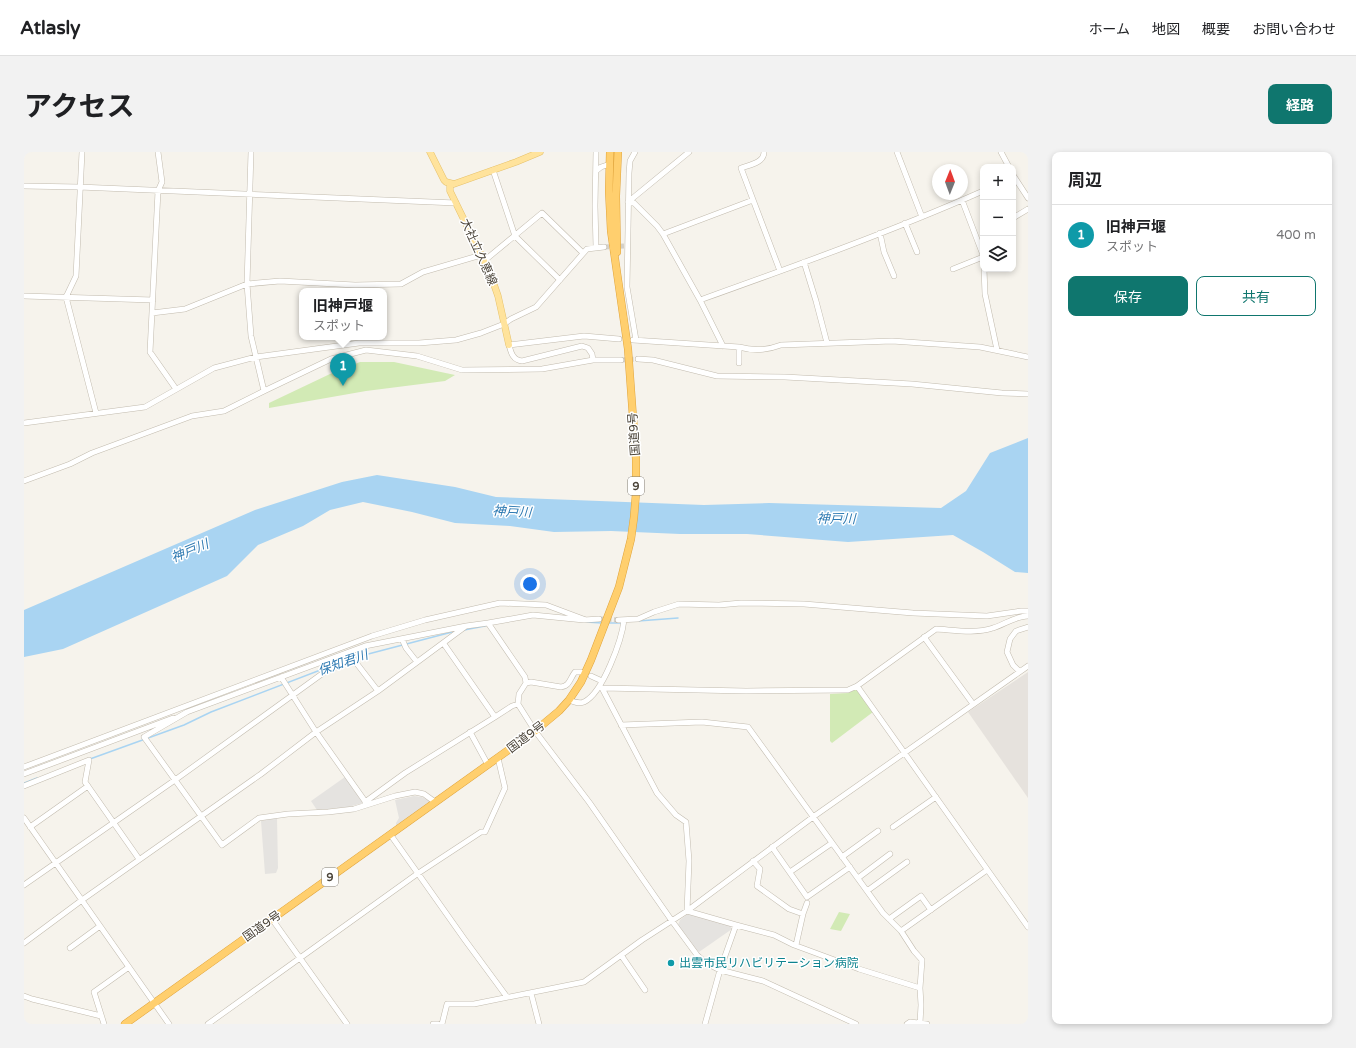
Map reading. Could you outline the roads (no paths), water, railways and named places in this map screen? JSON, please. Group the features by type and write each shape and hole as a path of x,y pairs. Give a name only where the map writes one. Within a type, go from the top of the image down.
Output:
{"highway":[{"name":"国道9号","path":"124,1024 535,731 560,711 581,682 619,587 631,539 636,493 636,459 628,349 611,231 609,191 610,152"},
{"name":"国道9号","path":"617,278 616,196 618,152"}],"main road":[{"name":"大社立久恵線","path":"430,152 444,180 450,184 450,192 490,273 498,296 509,345"},
{"path":"450,184 460,182 540,152"}],"street":[{"path":"82,152 79,187 76,276 66,297 96,413"},
{"path":"158,152 162,182 158,191 150,352 176,389"},
{"path":"251,152 247,284 250,336 264,391"},
{"path":"596,152 596,247"},
{"path":"635,152 630,161 627,246 627,287 634,340 739,347 748,350 772,348 781,345 892,341 980,347 1028,357"},
{"path":"628,202 688,152"},
{"path":"764,152 762,160 741,168 780,271"},
{"path":"897,152 922,217"},
{"path":"1000,152 1007,164"},
{"path":"596,171 601,167 610,164"},
{"path":"493,170 515,236 560,280"},
{"path":"1016,181 1028,198"},
{"path":"24,186 456,203"},
{"path":"968,197 980,192"},
{"path":"663,234 753,200"},
{"path":"700,300 905,224 962,200 980,248"},
{"path":"628,202 634,204 657,226 663,234 700,300 723,346"},
{"path":"1016,216 1028,209"},
{"path":"152,313 185,309 247,284 280,281 356,285 401,284 424,272 483,258 515,236 542,213 584,253"},
{"path":"905,224 917,252"},
{"path":"880,233 884,252 894,276"},
{"path":"24,423 145,407 214,368 256,357 359,343 419,344 456,340 481,333 504,324 536,307 587,248 604,247"},
{"path":"953,269 980,257"},
{"path":"804,262 827,343"},
{"path":"984,272 985,294 997,350"},
{"path":"24,296 153,300"},
{"path":"593,360 592,354 588,348 582,346 518,361 512,355 509,345 584,336 619,339"},
{"path":"739,347 739,363"},
{"path":"24,481 70,464 92,453 192,416 224,411 331,359 366,350 417,356 462,370 542,369 593,360 620,360"},
{"path":"638,359 653,360 717,376 785,377 904,384 1028,394"},
{"path":"24,767 372,636 425,620 500,603 546,605 586,620"},
{"path":"618,620 638,619 679,604 804,604 913,613 988,616 1028,611"},
{"path":"24,774 365,646 466,626 533,615 586,620 599,619"},
{"path":"600,687 746,691 848,690 857,686 936,629 974,631 992,628 1010,620 1028,616"},
{"path":"569,700 578,703 583,702 600,687 616,652 623,631 624,620"},
{"path":"488,623 524,677 526,683"},
{"path":"24,944 82,900 316,732 378,691 444,644 466,626"},
{"path":"1019,671 1013,665 1007,652 1010,639 1016,632 1028,627"},
{"path":"924,637 973,704"},
{"path":"402,639 406,648 417,662"},
{"path":"444,644 495,718"},
{"path":"24,885 175,780 326,671 354,660 378,691"},
{"path":"442,1024 447,1004 474,1004 584,982 672,921 813,816 1028,666"},
{"path":"581,672 575,672 569,684 564,687 531,682 526,683 518,694 518,704 535,731 589,802 697,955 706,964 720,970 763,981 856,1024"},
{"path":"591,676 602,680"},
{"path":"281,677 316,732 366,803"},
{"path":"857,686 1028,927"},
{"path":"600,687 657,793 676,815 686,822 689,861 687,910"},
{"path":"187,712 144,737 222,845 259,818 288,814 354,809 366,803 405,773 512,706 518,704"},
{"path":"621,725 702,722 748,727 883,913 901,931 914,951 922,960 920,1023"},
{"path":"470,732 488,765"},
{"path":"208,1024 417,874 480,832 485,832 505,788 498,758"},
{"path":"25,785 89,760 85,782 139,859"},
{"path":"30,827 88,786"},
{"path":"366,803 414,792 424,794 435,802"},
{"path":"893,826 936,797"},
{"path":"24,818 169,1024"},
{"path":"842,857 878,831"},
{"path":"390,834 417,874 507,997"},
{"path":"790,872 832,843"},
{"path":"772,847 807,896 850,867"},
{"path":"858,878 890,854"},
{"path":"753,861 760,870 757,886 789,909 803,914"},
{"path":"867,891 907,862"},
{"path":"901,931 987,870"},
{"path":"889,919 922,896 931,910"},
{"path":"796,945 806,903"},
{"path":"687,910 774,935 858,969 920,988"},
{"path":"272,919 347,1024"},
{"path":"706,1024 720,970 736,925"},
{"path":"70,948 100,926"},
{"path":"621,955 645,990"},
{"path":"104,1024 94,992 129,967"},
{"path":"530,993 539,1024"},
{"path":"24,996 101,1016"},
{"path":"907,1024 910,1022 927,1024"},
{"path":"433,1024 438,1024"}],"water":[{"name":"神戸川","path":"1028,438 1028,573 1015,572 953,535 848,542 747,534 680,534 611,531 554,532 510,526 455,523 363,502 330,510 303,526 258,545 227,576 63,649 24,657 24,610 255,510 342,482 377,475 455,487 496,497 704,505 769,503 941,508 966,491 990,453"}],"waterway":[{"name":"保知君川","path":"638,621 678,618"},
{"name":"保知君川","path":"586,622 602,623"},
{"name":"保知君川","path":"608,623 622,623"},
{"name":"保知君川","path":"464,630 485,626"},
{"name":"保知君川","path":"353,658 456,631"},
{"name":"保知君川","path":"90,759 184,725 211,712 336,664"},
{"name":"保知君川","path":"24,783 37,778"}],"tunnel":[{"path":"604,247 626,246"},
{"path":"621,360 638,359"},
{"path":"599,619 618,620"}],"place":[{"name":"旧神戸堰","path":"343,386"},
{"name":"出雲市民リハビリテーション病院","path":"671,963"}]}
